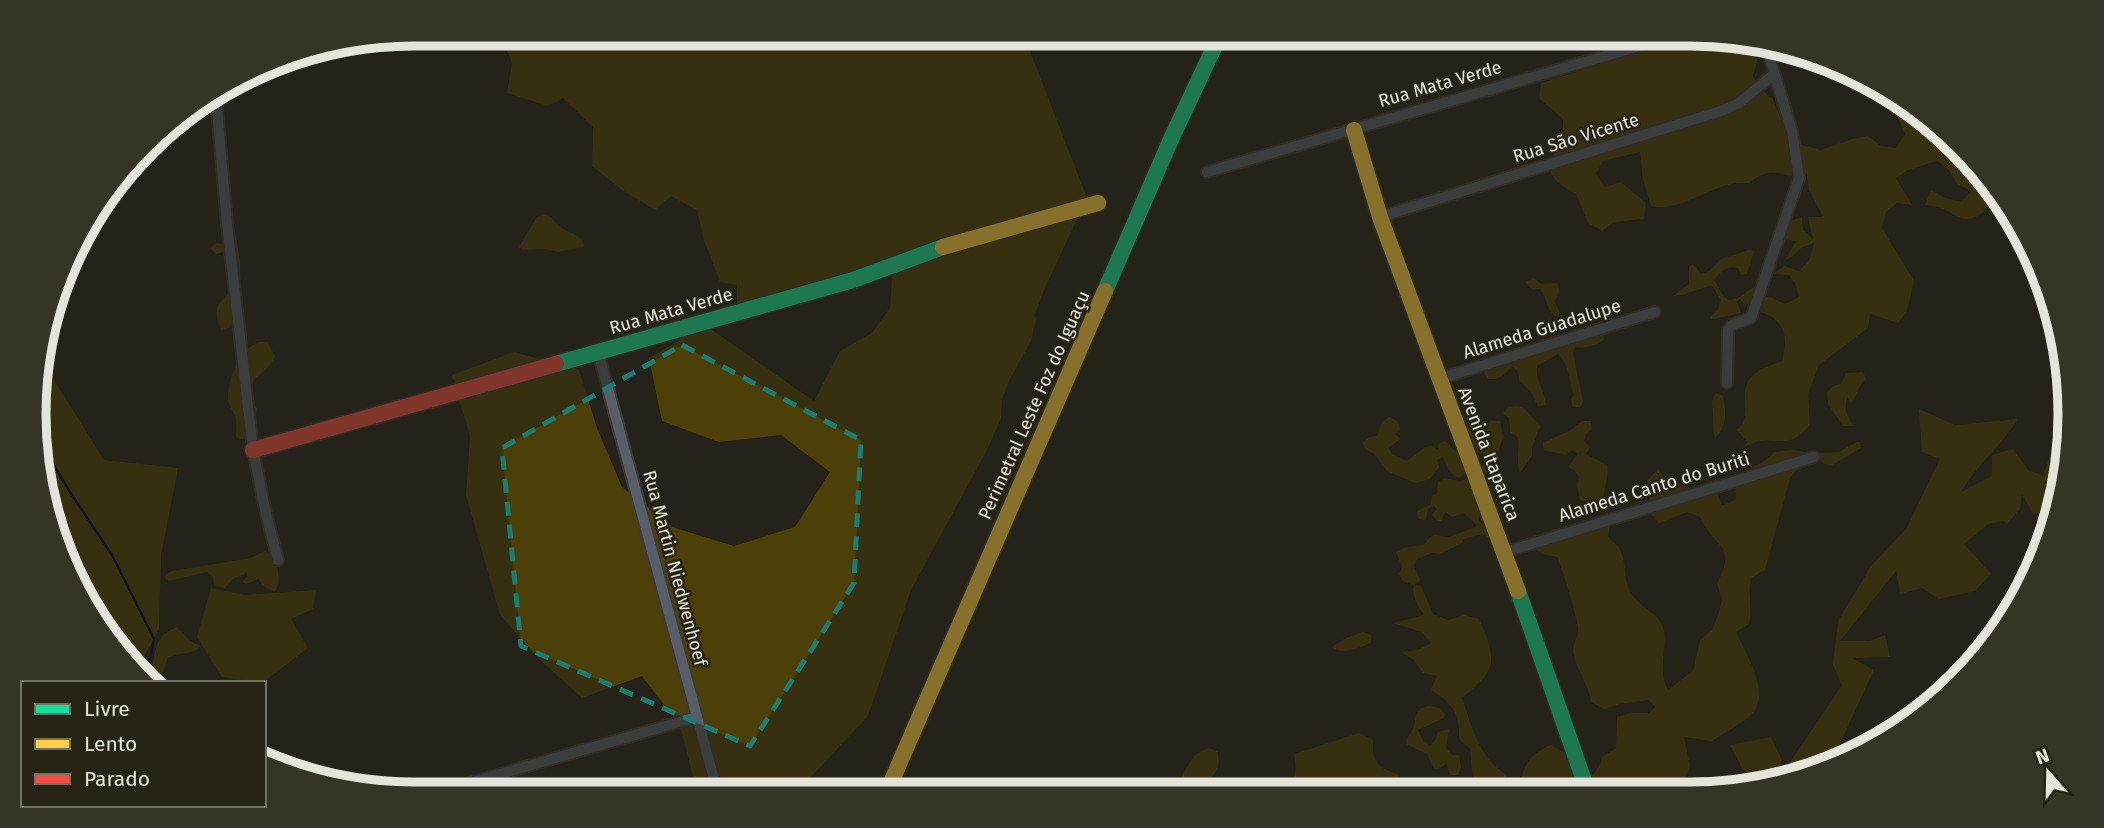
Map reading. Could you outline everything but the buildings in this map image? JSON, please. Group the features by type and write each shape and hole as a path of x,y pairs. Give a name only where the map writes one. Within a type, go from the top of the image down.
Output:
{"main road":[{"name":"Perimetral Leste Foz do Iguaçu","path":"891,782 1171,137 1215,46"},
{"name":"Avenida Itaparica","path":"1354,130 1380,217 1505,552 1585,782"},
{"name":"Rua Mata Verde","path":"253,450 853,280 966,239 1098,204"}],"street":[{"name":"Rua Mata Verde","path":"1207,172 1640,46"},
{"path":"1727,383 1728,330 1731,325 1751,318 1799,178 1793,131 1768,54"},
{"name":"Rua São Vicente","path":"1380,217 1721,111 1739,103 1773,75"},
{"path":"217,103 227,224 253,450 278,560"},
{"name":"Alameda Guadalupe","path":"1439,379 1655,312"},
{"name":"Rua Martin Niedwenhoef","path":"598,352 715,782"},
{"name":"Alameda Canto do Buriti","path":"1505,552 1814,457"},
{"path":"473,782 697,718"}],"highlighted area":[{"path":"682,345 861,440 854,583 750,746 521,646 502,448"}],"shaded area":[{"path":"505,46 1028,46 1087,198 1044,290 1035,315 1031,341 1009,381 1002,400 1001,418 988,448 911,590 868,716 809,779 801,782 694,782 680,726 642,676 582,698 539,659 500,615 466,495 470,436 452,375 514,352 579,370 597,428 622,487 672,527 734,546 795,527 830,472 781,435 719,442 662,421 649,358 705,325 814,401 840,351 872,333 890,308 893,267 759,310 737,305 737,285 720,282 704,240 697,210 671,196 655,210 622,190 592,166 593,127 563,98 548,106 507,93 512,63"},
{"path":"1660,46 1714,46 1755,52 1757,61 1753,76 1760,89 1773,99 1790,142 1821,150 1868,136 1881,146 1896,148 1905,134 1893,107 1878,104 1876,96 1895,108 1912,121 1912,124 1915,123 1950,152 1956,163 1961,164 1990,201 1981,214 1964,219 1941,208 1925,205 1931,190 1945,198 1961,202 1971,191 1957,184 1950,171 1937,161 1908,170 1896,178 1912,205 1897,203 1886,212 1882,228 1914,281 1907,311 1898,323 1870,314 1868,328 1819,365 1808,394 1810,425 1801,434 1785,441 1762,441 1743,448 1747,442 1737,430 1744,418 1747,383 1757,372 1782,361 1785,344 1780,325 1761,312 1754,298 1770,297 1785,304 1799,297 1795,283 1789,275 1773,274 1784,266 1799,271 1810,259 1814,242 1785,260 1796,241 1782,239 1783,235 1790,221 1802,218 1803,230 1813,239 1808,217 1823,217 1809,190 1807,175 1799,164 1791,176 1769,173 1749,183 1724,186 1688,201 1664,207 1651,206 1643,179 1640,152 1603,161 1596,174 1605,187 1621,182 1646,203 1644,219 1614,222 1602,231 1588,223 1576,194 1561,185 1553,176 1551,160 1562,131 1563,119 1539,98 1541,83"},
{"path":"545,214 562,229 579,237 583,247 558,252 545,249 523,250 519,247 537,217"},
{"path":"233,221 240,261 240,301 232,305 233,321 229,328 221,331 218,306 231,288 234,272 231,257 225,252 216,254 210,248 217,243 225,245"},
{"path":"1749,250 1754,251 1747,274 1741,275 1738,268 1730,267 1714,280 1724,297 1729,300 1759,286 1748,304 1744,304 1740,299 1737,301 1741,313 1710,318 1718,309 1721,300 1713,287 1709,286 1673,296 1689,284 1689,267 1693,264 1701,274 1709,271 1721,259"},
{"path":"1534,279 1542,284 1558,283 1559,291 1555,302 1560,313 1558,317 1551,312 1540,289 1533,290 1525,282"},
{"path":"1603,332 1604,340 1586,347 1575,347 1573,354 1583,401 1580,408 1572,406 1571,399 1574,396 1569,374 1558,354 1537,366 1537,376 1546,405 1538,406 1531,392 1519,380 1518,372 1513,366 1495,379 1488,379 1484,373 1487,367"},
{"path":"267,342 275,356 253,382 253,397 257,410 243,440 236,437 236,420 228,401 229,390 241,357 252,345"},
{"path":"48,371 104,460 178,468 161,555 159,629 141,662 108,619 74,555 58,509 49,462 46,438"},
{"path":"1863,372 1866,379 1851,404 1848,397 1846,405 1854,426 1843,426 1828,404 1827,392 1833,386 1841,384 1846,373"},
{"path":"1716,393 1723,396 1725,413 1722,429 1715,438 1712,404"},
{"path":"1508,407 1524,408 1540,426 1532,456 1520,473 1517,436 1510,433 1509,418 1503,413"},
{"path":"1919,409 1955,425 2018,419 1961,492 1992,476 1992,455 2013,449 2029,471 2043,475 2052,451 2056,451 2045,514 2033,514 2022,494 2020,509 2007,524 2003,521 1988,524 1964,544 1991,574 1975,591 1939,599 1922,588 1900,594 1896,571 1840,641 1870,641 1885,635 1890,657 1852,658 1874,670 1836,752 1785,770 1842,685 1833,665 1838,621 1871,566 1906,529 1940,459 1922,452"},
{"path":"1389,417 1397,421 1400,429 1395,434 1400,439 1388,448 1392,454 1407,461 1425,447 1433,446 1438,450 1438,444 1445,441 1457,452 1465,473 1459,478 1456,476 1448,469 1443,457 1437,460 1439,467 1430,479 1415,483 1387,471 1362,443 1369,437 1377,436 1382,422"},
{"path":"1500,421 1503,437 1496,459 1483,465 1488,470 1484,477 1479,469 1484,463 1484,456 1478,452 1475,445 1471,446 1464,429 1467,425 1474,425 1481,431 1484,424"},
{"path":"1582,421 1591,421 1592,429 1586,434 1584,441 1590,447 1586,454 1607,465 1602,503 1580,500 1577,485 1579,477 1568,467 1578,454 1572,450 1566,455 1544,450 1543,443 1569,431"},
{"path":"1860,442 1861,448 1832,465 1824,464 1817,457 1819,453 1839,452"},
{"path":"1794,450 1810,453 1790,478 1765,570 1751,578 1749,624 1736,632 1756,675 1759,698 1756,708 1745,720 1712,741 1684,737 1690,766 1683,782 1579,782 1590,778 1602,757 1616,748 1617,717 1632,713 1649,713 1655,707 1649,700 1604,709 1591,702 1574,656 1578,625 1557,557 1543,554 1530,546 1610,521 1608,536 1622,554 1629,590 1662,625 1665,639 1663,675 1668,690 1693,671 1700,640 1712,630 1722,600 1717,584 1723,570 1725,553 1700,517 1687,512 1659,523 1648,511 1650,496 1647,481 1658,469 1669,482 1716,491 1722,505 1736,500 1735,480 1774,452"},
{"path":"1445,478 1460,481 1470,478 1478,493 1474,499 1477,507 1481,506 1483,511 1478,520 1489,531 1489,538 1482,534 1463,539 1462,543 1440,554 1432,553 1417,559 1414,566 1420,580 1415,585 1421,586 1433,614 1448,620 1464,615 1479,619 1489,645 1491,663 1482,679 1462,698 1483,751 1497,768 1507,775 1503,782 1474,782 1470,749 1459,739 1454,710 1431,690 1437,676 1423,673 1414,660 1401,652 1418,650 1431,643 1422,632 1393,623 1424,615 1414,597 1414,585 1403,581 1399,574 1402,567 1396,552 1406,547 1424,545 1434,535 1449,537 1476,527 1464,513 1452,517 1445,512 1441,521 1437,521 1432,515 1437,509 1434,506 1428,509 1426,520 1418,519 1417,511 1431,504 1432,496 1437,493 1438,482"},
{"path":"265,551 273,558 278,570 277,588 274,592 261,584 259,579 246,584 242,582 248,576 246,573 233,579 225,588 214,585 213,577 207,572 169,581 165,578 166,574 172,571 251,558"},
{"path":"211,588 245,595 316,590 313,609 291,619 308,648 265,681 222,677 197,637"},
{"path":"177,627 190,641 201,646 194,651 168,658 160,681 150,671 157,644 167,632"},
{"path":"1363,632 1371,635 1371,643 1346,651 1332,647 1346,638"},
{"path":"1428,706 1440,708 1445,714 1444,718 1418,730 1423,741 1430,745 1438,732 1449,729 1446,748 1452,755 1459,755 1461,767 1458,775 1450,775 1447,764 1433,768 1427,754 1406,744 1416,715"},
{"path":"1359,733 1373,740 1377,763 1398,774 1402,782 1292,782 1296,765 1294,754"},
{"path":"1771,737 1782,760 1777,772 1750,777 1742,768 1730,745"},
{"path":"1551,745 1565,753 1576,782 1521,782 1532,757 1543,749"},
{"path":"1209,748 1217,751 1218,764 1215,773 1207,782 1180,782 1192,760"}],"waterway":[{"path":"48,456 112,555 154,639 148,669"}],"traffic: fast":[{"path":"1105,291 1215,46"},
{"path":"556,364 853,280 943,247"},
{"path":"1518,591 1585,782"}],"traffic: slow":[{"path":"1354,130 1380,217 1518,591"},
{"path":"943,247 1098,203"},
{"path":"891,782 1105,291"}],"traffic: jam":[{"path":"253,450 556,364"}]}
